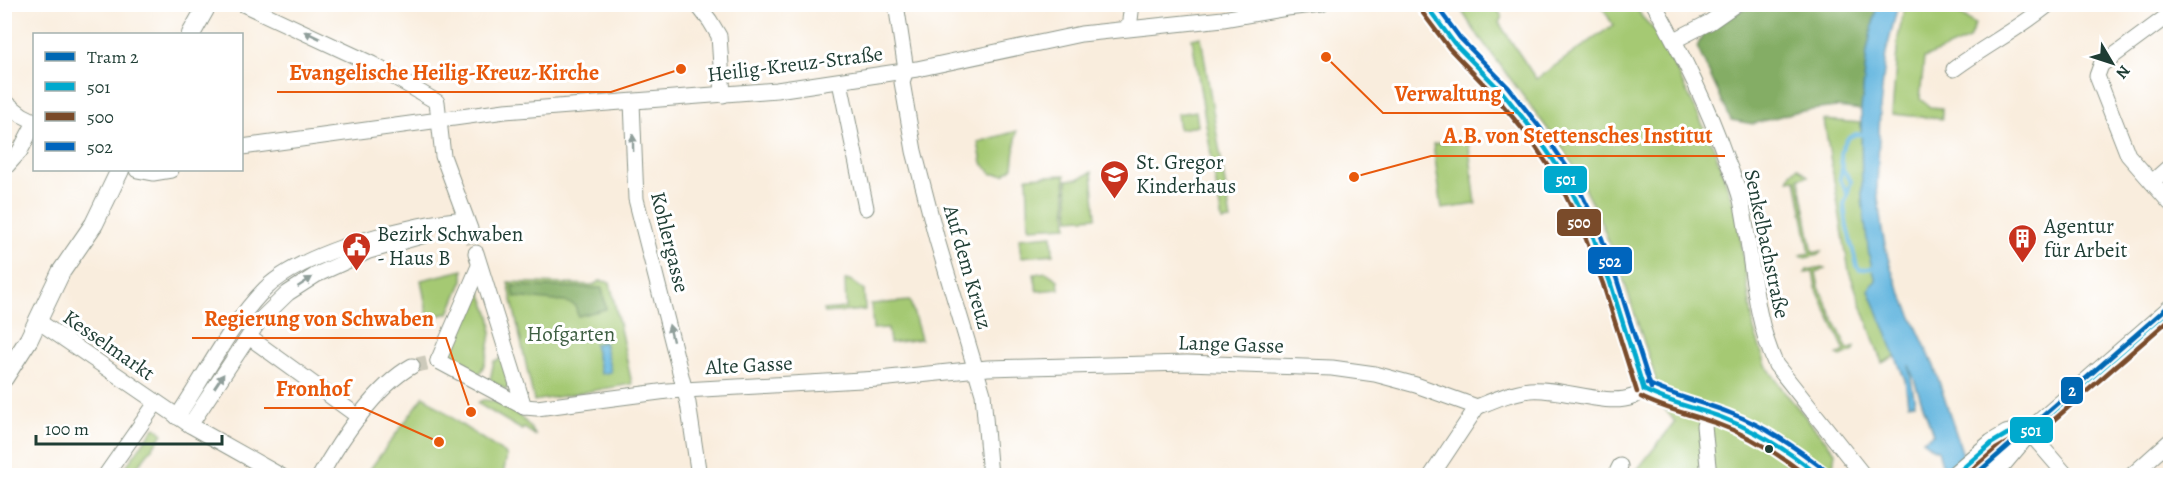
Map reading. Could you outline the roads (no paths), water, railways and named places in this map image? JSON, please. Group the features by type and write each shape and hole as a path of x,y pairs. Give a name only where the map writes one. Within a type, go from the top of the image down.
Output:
{"street":[{"path":"192,33 208,4"},
{"path":"243,4 372,64 437,102 443,156 468,224"},
{"path":"698,4 719,36 723,95"},
{"name":"Auf dem Kreuz","path":"896,4 906,70 902,82 914,151 937,240 983,394 990,476"},
{"path":"1129,28 1132,4"},
{"name":"Heilig-Kreuz-Straße","path":"243,147 505,111 723,95 840,82 1059,37 1129,28 1214,12 1322,4"},
{"path":"1425,4 1454,43 1502,92 1535,133 1564,176 1590,228 1611,282 1644,390 1660,399 1708,413 1754,431 1774,441 1820,476"},
{"name":"Senkelbachstraße","path":"1654,4 1675,40 1719,138 1737,188 1754,291 1767,344 1776,365 1864,476"},
{"path":"1675,40 1710,22 1737,4"},
{"path":"1954,69 2011,33 2049,4"},
{"path":"2170,14 2101,65 2097,76 2128,155 2170,202"},
{"path":"840,82 866,208"},
{"path":"4,101 33,122"},
{"name":"Kohlergasse","path":"632,102 636,199 685,390 699,476"},
{"path":"4,169 20,151 33,125"},
{"path":"2152,182 2170,166"},
{"path":"4,378 38,321 61,272 94,224 120,171"},
{"path":"143,171 153,173 165,171"},
{"path":"183,421 242,318 264,290 278,277 314,258 380,235 452,220 468,224"},
{"path":"183,421 259,321 288,293 316,275 369,251 468,224"},
{"path":"478,259 524,407 436,361 478,259"},
{"path":"1990,476 2029,432 2170,309"},
{"name":"Kesselmarkt","path":"38,321 183,421 281,476"},
{"path":"249,337 359,417"},
{"name":"Lange Gasse","path":"977,369 1187,363 1332,368 1383,375 1477,407"},
{"path":"320,476 344,435 359,417 398,374 412,366"},
{"name":"Alte Gasse","path":"524,407 537,408 685,390 879,379 977,369"},
{"path":"1431,476 1477,407 1503,396 1532,389 1613,400 1631,398 1644,390"},
{"path":"105,476 156,403"},
{"path":"1708,413 1704,426 1709,476"},
{"path":"1959,471 1992,443 2007,434 2026,429 2067,476"},
{"path":"2131,476 2170,441"}],"water":[{"path":"1877,5 1898,5 1886,53 1880,108 1877,189 1882,231 1894,277 1934,366 1963,455 1966,475 1945,475 1938,450 1923,440 1933,434 1909,365 1915,403 1908,404 1905,380 1869,290 1876,281 1869,256 1862,199 1861,110 1867,51"},
{"path":"604,342 611,372 601,374 594,344"}],"waterway":[{"path":"1865,135 1856,134 1848,138 1843,146 1842,168 1851,181 1844,205 1857,266 1860,270 1876,267"},
{"path":"1842,168 1840,179 1846,191"}],"tunnel":[{"path":"470,229 476,253"},
{"path":"412,366 435,361"}],"tram line":[{"name":"2","path":"1974,476 2170,305"}],"place":[{"name":"Verwaltung","path":"1326,57"},
{"name":"Evangelische Heilig-Kreuz-Kirche","path":"681,69"},
{"name":"A.B. von Stettensches Institut","path":"1354,177"},
{"name":"St. Gregor Kinderhaus","path":"1115,200"},
{"name":"Agentur für Arbeit","path":"2023,264"},
{"name":"Bezirk Schwaben - Haus B","path":"356,272"},
{"name":"Regierung von Schwaben","path":"471,412"},
{"name":"Fronhof","path":"439,442"}],"park label":[{"name":"Hofgarten","path":"571,334"}]}
